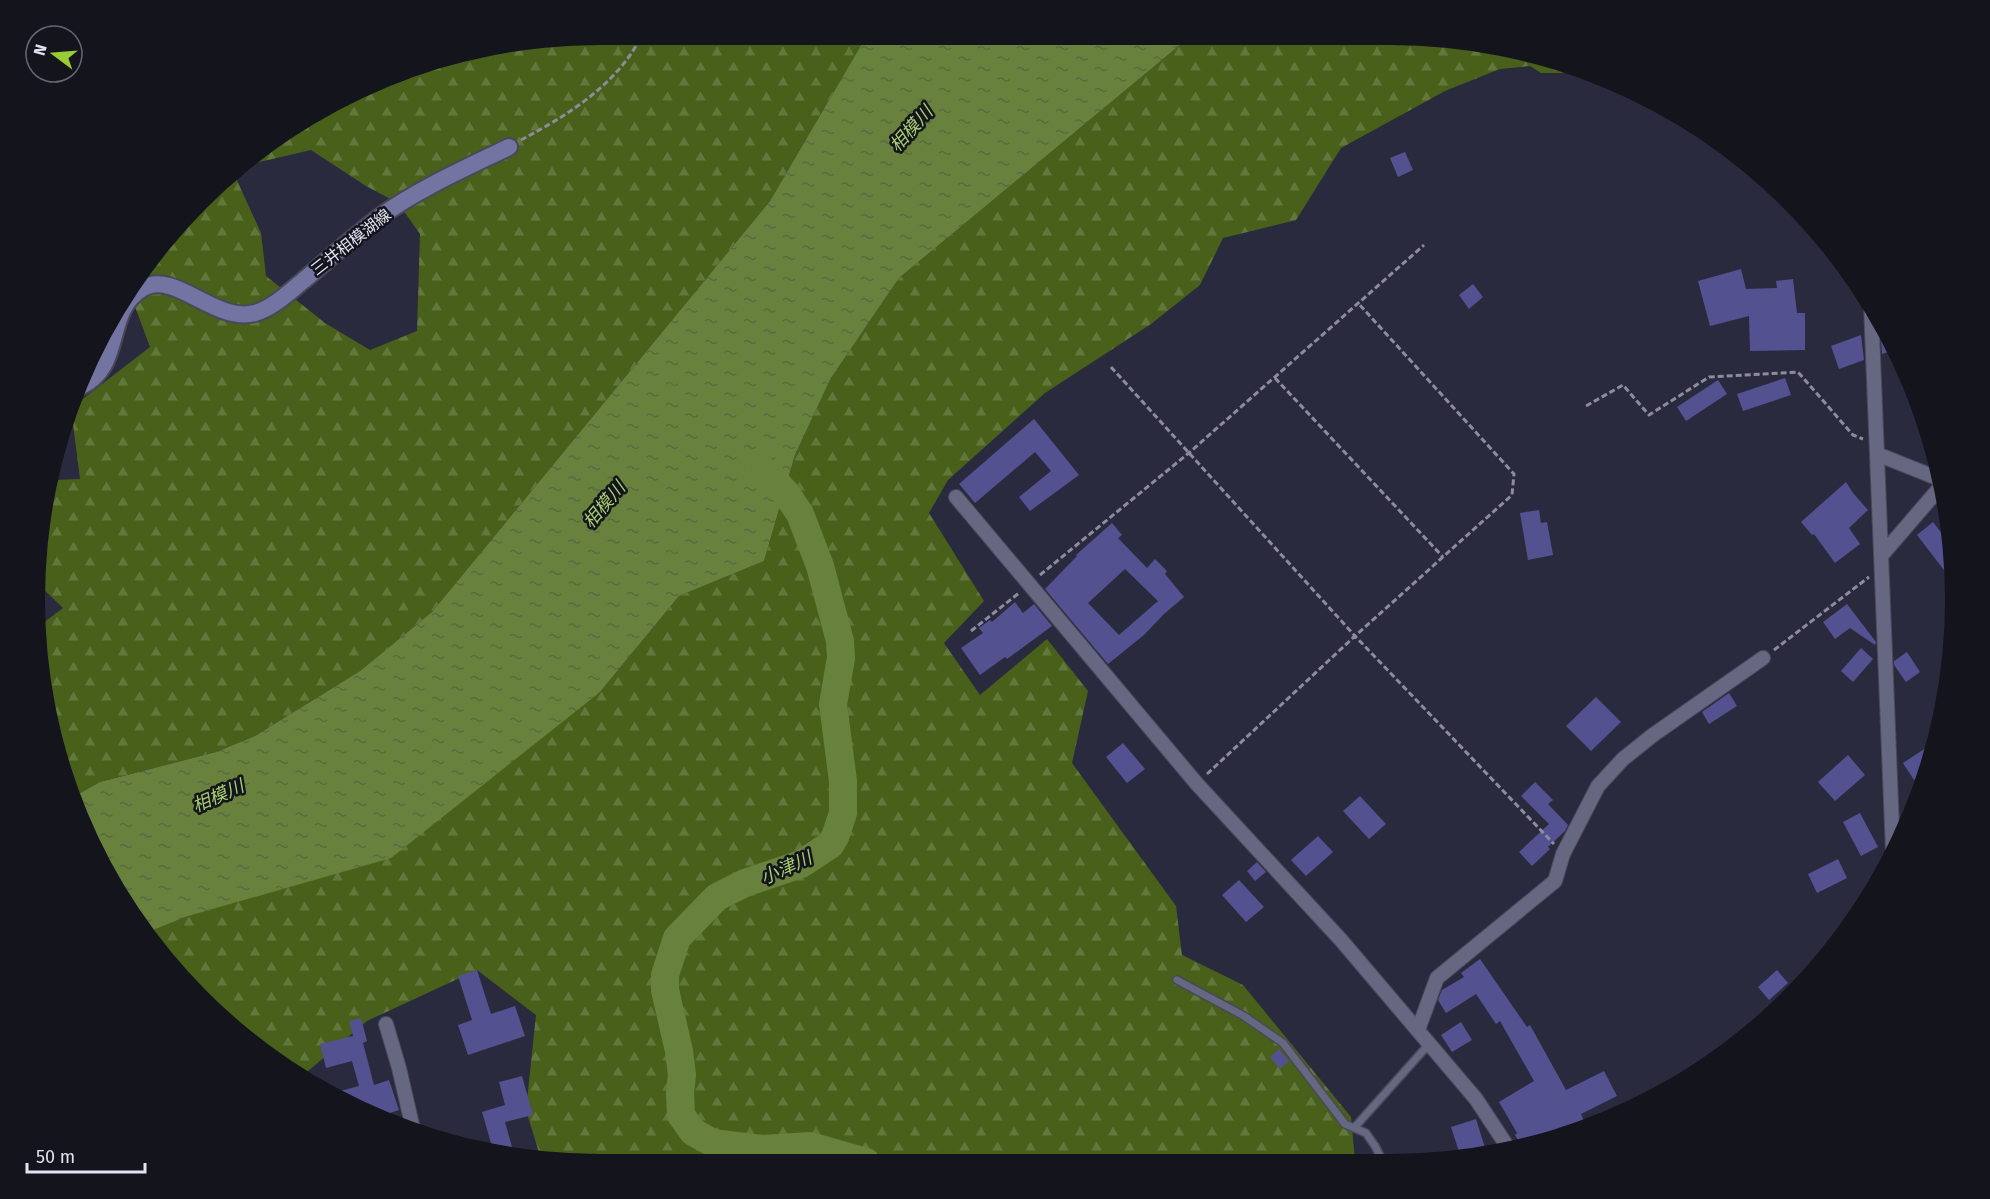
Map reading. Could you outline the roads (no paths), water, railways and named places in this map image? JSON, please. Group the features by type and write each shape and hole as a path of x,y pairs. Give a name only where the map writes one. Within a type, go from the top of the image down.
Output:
{"main road":[{"name":"三井相模湖線","path":"137,293 146,287 162,284 226,313 242,315 255,313 285,296 381,216 444,179 509,147"},
{"name":"三井相模湖線","path":"89,383 103,369 117,325"}],"street":[{"path":"1872,323 1892,836"},
{"path":"1877,450 1931,476"},
{"path":"1881,562 1934,492"},
{"path":"956,497 1197,784 1341,940 1476,1098 1504,1142"},
{"path":"1418,1030 1437,978 1555,881 1563,854 1598,786 1623,759 1763,658"},
{"path":"386,1024 411,1121"}],"lane":[{"path":"1177,980 1244,1016 1283,1043 1345,1124 1366,1133 1379,1154"},
{"path":"1354,1128 1429,1044"}],"water":[{"name":"相模川","path":"861,45 1180,45 899,278 831,378 795,455 764,561 679,596 600,692 391,858 188,916 154,930 119,877 102,845 80,793 100,782 216,752 255,736 360,671 432,612 770,201"}],"waterway":[{"name":"小津川","path":"758,465 786,493 800,514 820,566 840,641 841,658 833,704 843,781 843,813 830,845 801,864 745,883 717,897 677,938 665,975 665,990 679,1051 682,1075 681,1115 693,1132 713,1143 761,1149 810,1146 838,1154"}]}
